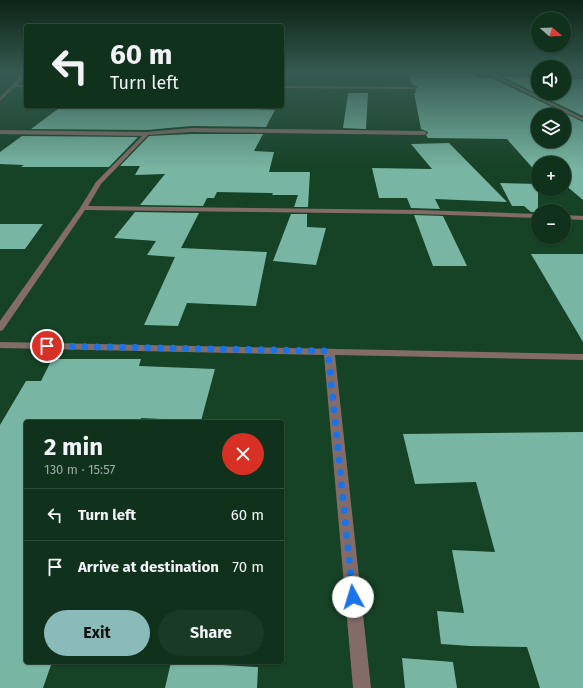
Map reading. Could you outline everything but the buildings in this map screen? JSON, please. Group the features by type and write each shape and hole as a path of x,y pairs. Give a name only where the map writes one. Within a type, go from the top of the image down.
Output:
{"street":[{"path":"552,105 583,120"},
{"path":"0,132 146,134 190,130 424,133"},
{"path":"0,328 83,208 98,183 146,134"},
{"path":"83,208 418,212 531,216"},
{"path":"571,217 583,218"},
{"path":"0,345 583,357"},
{"path":"328,351 362,688"}],"route":[{"path":"47,346 328,351 353,597"}]}
